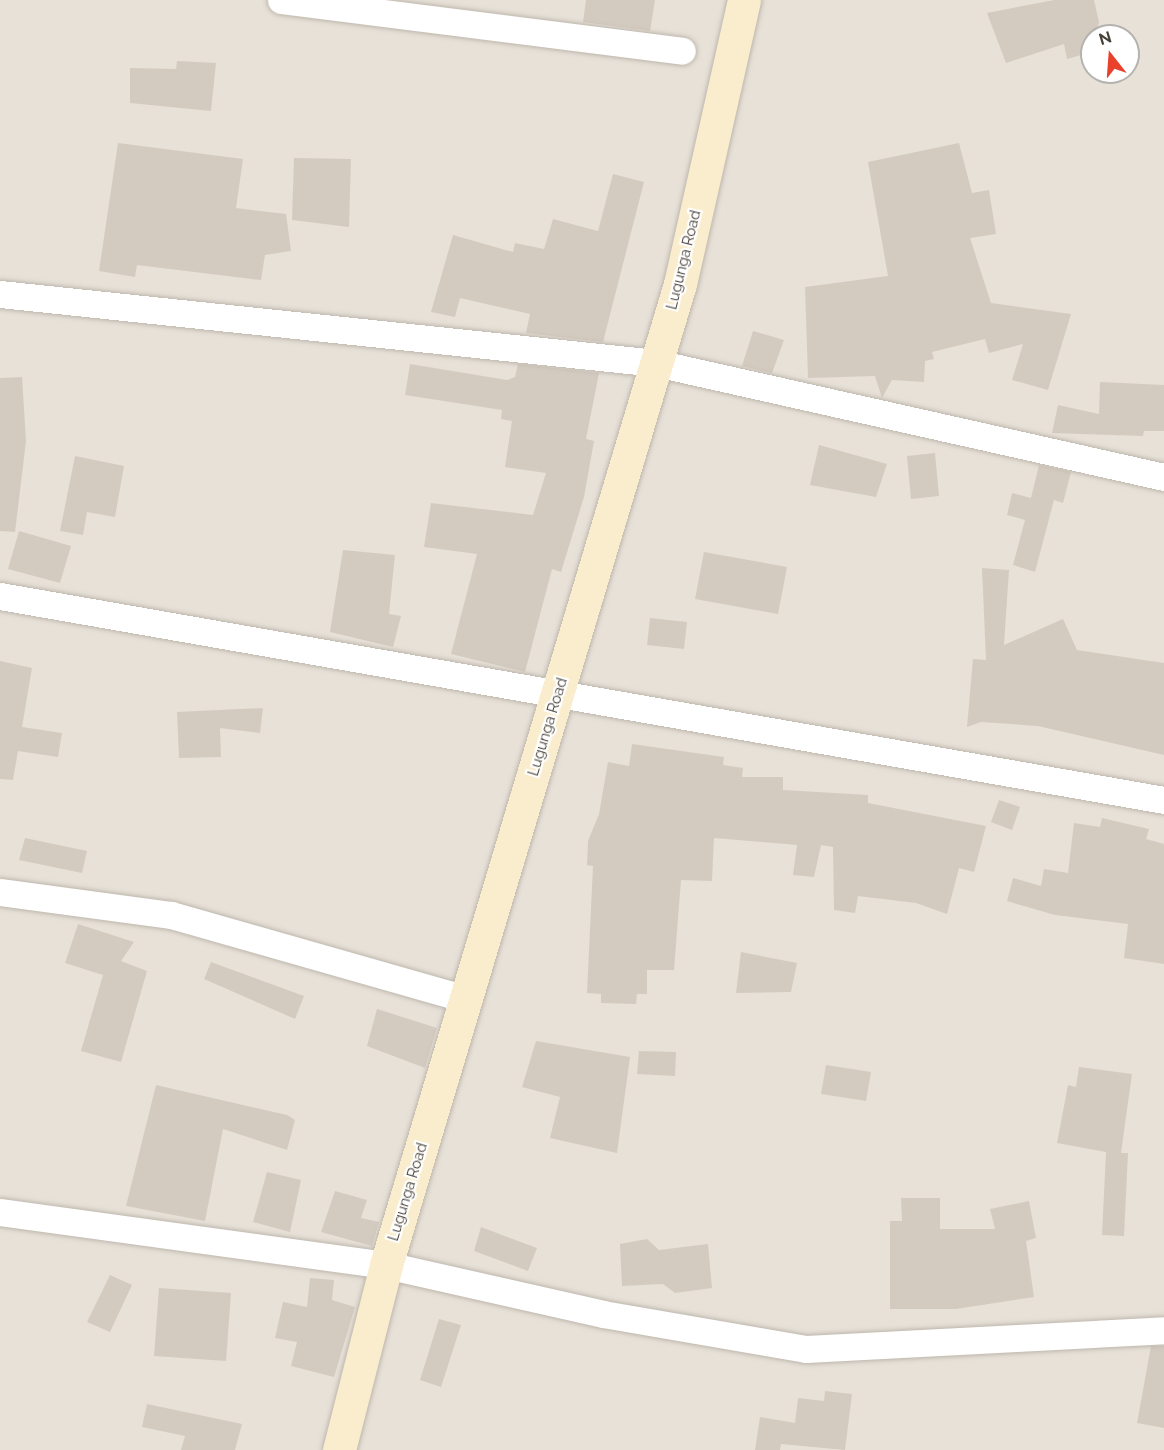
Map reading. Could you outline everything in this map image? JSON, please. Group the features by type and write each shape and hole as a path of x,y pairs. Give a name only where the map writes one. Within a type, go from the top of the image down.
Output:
{"street":[{"path":"281,0 682,51"},
{"name":"Lugunga Road","path":"339,1450 386,1265 680,284 744,0"},
{"path":"0,294 656,363 1164,477"},
{"path":"0,596 1164,800"},
{"path":"0,892 171,915 466,999"},
{"path":"0,1212 386,1265 603,1314 806,1349 1164,1330"}],"shaded area":[{"path":"0,0 1164,0 1164,1450 0,1450"}],"building":[{"path":"586,0 655,0 650,31 583,22"},
{"path":"1054,0 1094,0 1099,22 1099,24 1080,24 1080,55 1067,59 1064,44 1006,63 987,13"},
{"path":"177,61 216,63 211,111 130,103 130,68 176,69"},
{"path":"118,143 243,159 236,208 286,214 291,251 265,255 261,280 137,265 135,277 99,271"},
{"path":"959,143 972,193 989,190 996,234 970,238 991,303 1071,314 1048,390 1012,380 1023,344 989,353 985,339 932,352 934,359 925,361 924,382 892,380 882,398 875,376 808,378 805,287 888,276 868,162"},
{"path":"294,158 351,159 349,227 292,220"},
{"path":"613,174 644,182 603,342 526,333 530,314 460,298 455,317 431,312 453,235 513,252 515,243 544,249 553,219 598,231"},
{"path":"753,331 784,340 772,373 742,366"},
{"path":"410,364 507,380 515,377 518,364 599,373 586,439 594,441 584,497 561,572 552,569 525,672 451,654 477,554 424,547 431,503 533,515 546,473 505,467 512,421 501,419 502,410 405,395"},
{"path":"22,377 26,441 15,532 0,531 0,378"},
{"path":"1100,382 1164,385 1164,431 1144,431 1143,436 1052,433 1058,405 1099,414"},
{"path":"819,445 887,464 876,497 810,485"},
{"path":"935,453 939,496 911,499 907,456"},
{"path":"75,456 124,466 115,517 87,512 83,535 60,531"},
{"path":"1039,465 1071,472 1063,503 1054,500 1035,572 1013,565 1025,520 1007,515 1012,493 1031,498"},
{"path":"19,531 71,546 60,583 8,569"},
{"path":"343,550 395,555 389,614 401,616 393,647 330,632"},
{"path":"704,552 787,567 778,614 695,599"},
{"path":"982,568 1009,570 1004,645 1063,619 1077,650 1164,663 1164,755 1038,726 981,722 967,727 973,659 986,660"},
{"path":"650,618 687,622 684,649 647,645"},
{"path":"0,661 32,668 22,727 62,733 58,757 18,751 13,780 0,779"},
{"path":"263,708 260,733 220,728 221,757 179,758 177,712"},
{"path":"632,744 724,757 723,765 743,768 742,777 783,777 783,790 868,795 868,803 986,826 974,872 959,868 947,914 916,903 858,896 855,913 834,910 833,847 821,845 814,877 793,875 797,845 714,838 712,881 681,880 674,970 647,970 647,994 637,994 636,1004 601,1003 601,994 587,993 593,866 587,865 588,841 599,814 608,762 629,766"},
{"path":"999,800 1020,807 1012,830 991,822"},
{"path":"1102,818 1149,829 1146,839 1164,844 1164,964 1124,958 1128,924 1055,915 1007,901 1013,878 1041,886 1044,869 1068,873 1074,823 1100,827"},
{"path":"25,838 87,851 82,873 19,860"},
{"path":"78,924 134,942 121,961 147,971 121,1062 81,1051 103,975 65,963"},
{"path":"741,952 797,963 791,992 736,993"},
{"path":"211,962 304,996 295,1019 204,979"},
{"path":"377,1009 437,1028 425,1068 367,1046"},
{"path":"536,1041 630,1057 617,1153 550,1138 560,1097 522,1087"},
{"path":"639,1051 676,1052 675,1076 637,1074"},
{"path":"826,1065 871,1072 866,1101 821,1094"},
{"path":"1079,1067 1132,1074 1121,1153 1128,1153 1124,1236 1102,1235 1106,1152 1057,1143 1068,1085 1076,1087"},
{"path":"156,1085 287,1115 295,1120 287,1150 223,1129 205,1221 126,1206"},
{"path":"267,1172 301,1180 290,1232 253,1222"},
{"path":"335,1191 367,1200 361,1218 379,1222 372,1246 321,1232"},
{"path":"901,1198 940,1198 940,1229 995,1229 990,1209 1029,1201 1036,1238 1026,1241 1034,1297 956,1309 890,1309 890,1221 902,1221"},
{"path":"481,1227 537,1248 528,1271 474,1251"},
{"path":"647,1239 659,1250 708,1244 712,1288 675,1293 663,1284 622,1286 620,1244"},
{"path":"110,1275 132,1285 110,1332 87,1322"},
{"path":"310,1278 334,1280 332,1300 355,1307 334,1377 291,1366 297,1342 275,1338 283,1302 307,1307"},
{"path":"159,1288 231,1293 226,1361 154,1356"},
{"path":"439,1319 461,1325 441,1387 420,1380"},
{"path":"1151,1346 1164,1346 1164,1428 1137,1423"},
{"path":"825,1391 852,1394 845,1450 781,1444 780,1450 755,1450 760,1417 795,1423 798,1398 824,1401"},
{"path":"147,1404 242,1424 235,1450 181,1450 185,1436 142,1427"}]}
